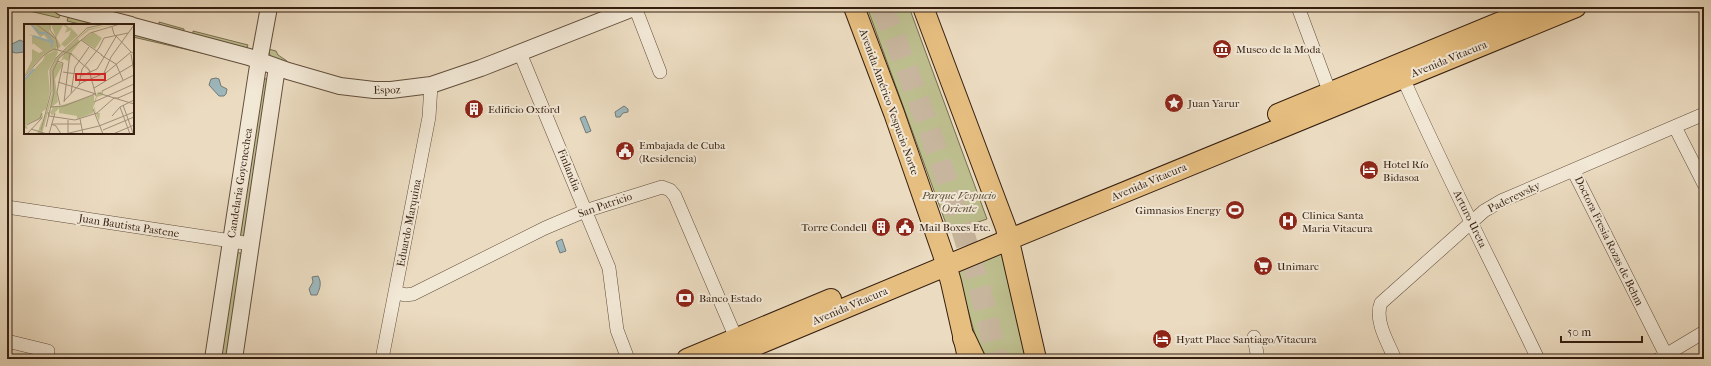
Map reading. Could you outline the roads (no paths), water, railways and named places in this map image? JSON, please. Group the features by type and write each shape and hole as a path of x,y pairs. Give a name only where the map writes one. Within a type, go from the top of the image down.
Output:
{"highway":[{"path":"964,338 974,359"}],"main road":[{"name":"Avenida Américo Vespucio Norte","path":"854,7 894,114 945,260 969,359"},
{"path":"923,7 1007,234 1036,359"},
{"name":"Avenida Vitacura","path":"687,359 727,347 945,260 1330,93 1537,7"},
{"name":"Avenida Vitacura","path":"1007,234 1403,78 1576,7"},
{"path":"701,359 727,347"}],"street":[{"name":"Espoz","path":"62,7 128,24"},
{"name":"Candelaria Goyenechea","path":"214,359 259,60 269,7"},
{"name":"Espoz","path":"134,26 259,60 322,82 358,89 390,90 431,86 520,53 636,7 660,72"},
{"path":"1298,7 1330,93"},
{"name":"Finlandia","path":"520,53 609,268 617,330 628,359"},
{"name":"Candelaria Goyenechea","path":"234,359 277,67"},
{"name":"Arturo Ureta","path":"1403,78 1431,142 1538,359"},
{"name":"Eduardo Marquina","path":"382,359 429,117 431,86"},
{"name":"Paderewsky","path":"1395,359 1379,318 1378,310 1381,303 1484,211 1501,201 1704,114"},
{"path":"1675,127 1704,184"},
{"name":"Doctora Fresia Rozas de Behm","path":"1574,170 1663,357"},
{"name":"San Patricio","path":"396,292 413,294 545,228 585,211 657,188 670,190 675,196 727,347"},
{"name":"Juan Bautista Pastene","path":"7,207 251,244"},
{"path":"1663,357 1704,332"},
{"path":"1254,337 1258,359"},
{"path":"7,341 48,351 46,359"}],"water":[{"path":"20,40 24,44 24,52 16,53 8,51 8,46"},
{"path":"211,79 219,79 221,86 227,89 224,96 219,96 209,85"},
{"path":"624,106 628,109 628,112 623,113 620,117 616,117 615,112"},
{"path":"585,116 591,131 586,133 580,118"},
{"path":"562,239 566,251 560,253 556,242"},
{"path":"318,276 320,283 319,290 317,295 311,295 309,289 313,282 312,277"}],"tunnel":[{"path":"882,7 919,101 942,165 979,286 997,359"}],"place":[{"name":"Museo de la Moda","path":"1222,49"},
{"name":"Juan Yarur","path":"1174,103"},
{"name":"Edificio Oxford","path":"474,109"},
{"name":"Embajada de Cuba (Residencia)","path":"625,151"},
{"name":"Hotel Río Bidasoa","path":"1369,170"},
{"name":"Gimnasios Energy","path":"1235,210"},
{"name":"Clinica Santa Maria Vitacura","path":"1288,221"},
{"name":"Torre Condell","path":"881,227"},
{"name":"Mail Boxes Etc.","path":"905,227"},
{"name":"Unimarc","path":"1263,266"},
{"name":"Banco Estado","path":"685,298"},
{"name":"Hyatt Place Santiago/Vitacura","path":"1162,339"}],"park label":[{"name":"Parque Vespucio Oriente","path":"959,201"}]}
